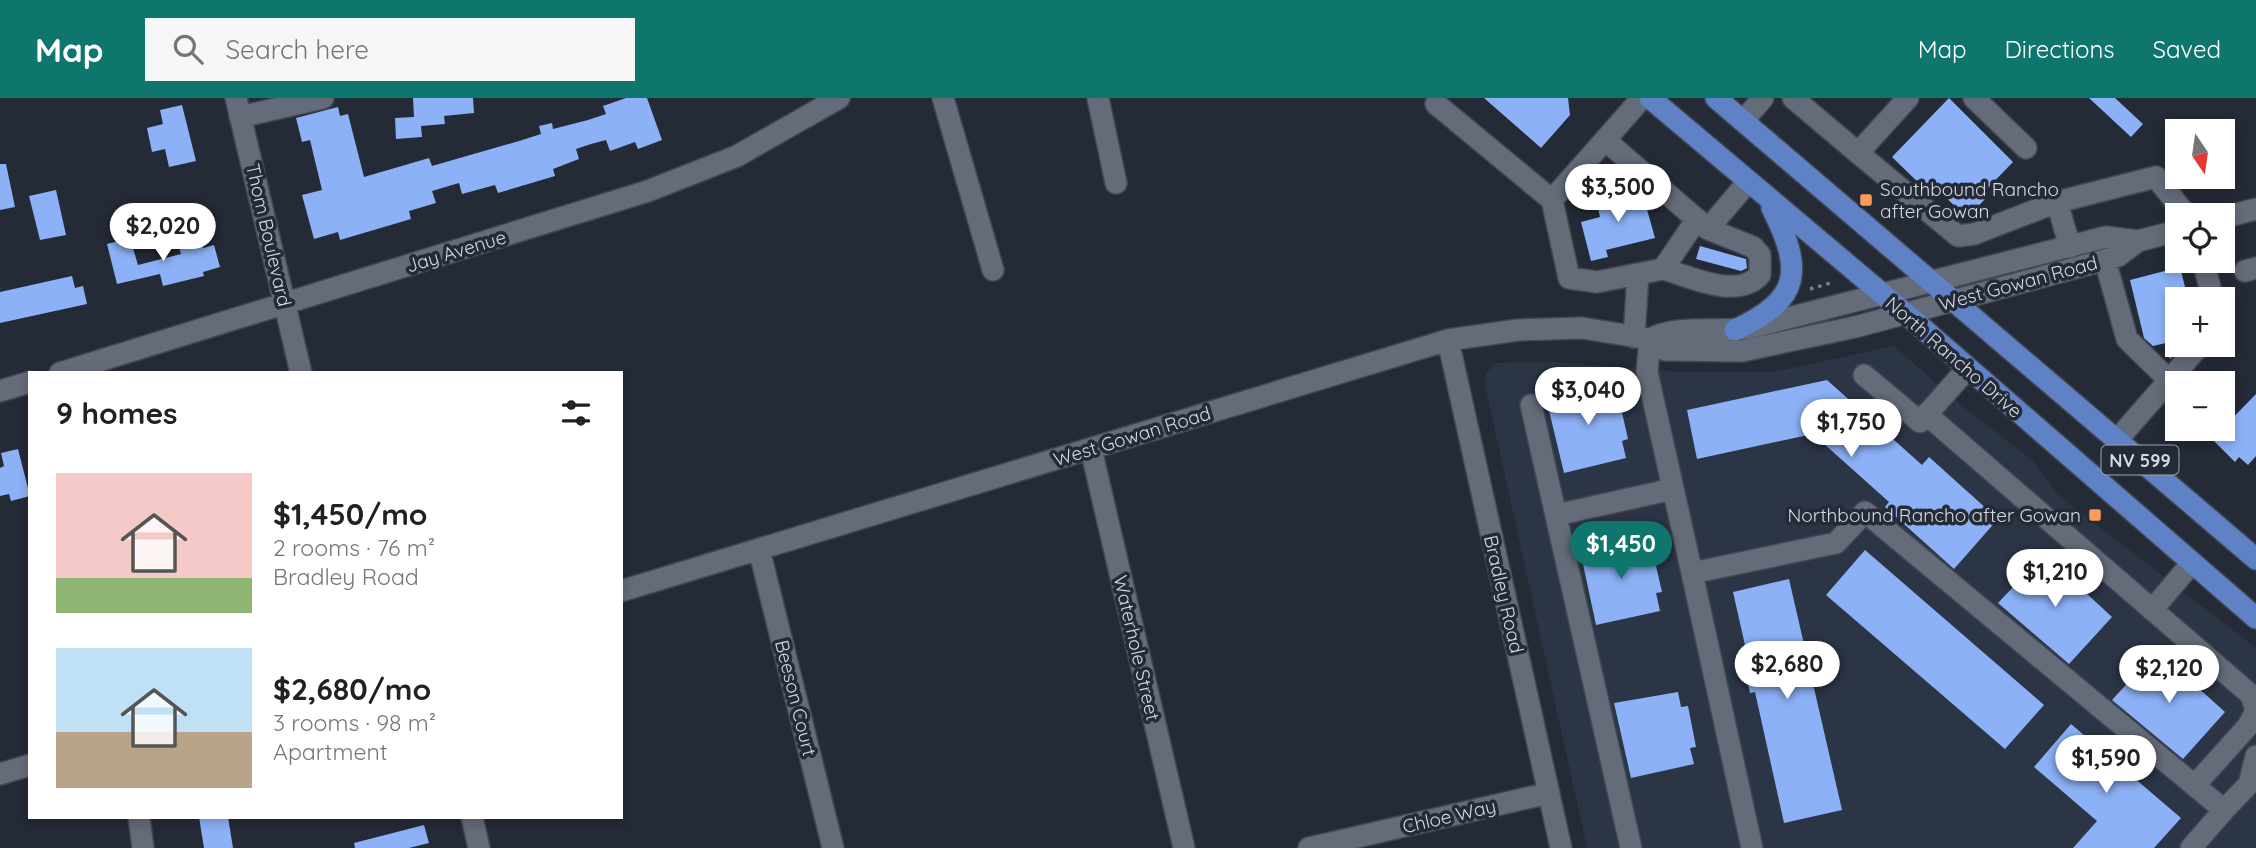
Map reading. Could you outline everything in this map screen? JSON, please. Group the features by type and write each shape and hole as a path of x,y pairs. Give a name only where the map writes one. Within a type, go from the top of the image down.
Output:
{"main road":[{"name":"North Rancho Drive","path":"1650,98 1747,183 1905,313 2256,618"},
{"name":"NV 599","path":"1716,98 2256,559"},
{"path":"1735,330 1762,318 1777,306 1791,279 1793,261 1788,240 1768,200"}],"street":[{"path":"238,107 323,98"},
{"name":"Jay Avenue","path":"67,371 648,191 737,156 839,98"},
{"path":"943,98 993,270"},
{"path":"1098,98 1116,183"},
{"path":"1552,200 1642,98"},
{"path":"1743,121 1763,98"},
{"path":"1793,98 1958,236 1974,234 2057,202 2156,177 2177,203"},
{"path":"1857,153 1908,98"},
{"path":"1974,98 2026,148"},
{"path":"1435,100 1552,200 1569,278 1597,282 1663,268 1735,288 1751,285 1760,275 1760,255 1753,247 1702,224 1605,140"},
{"name":"Thom Boulevard","path":"238,107 301,371"},
{"path":"1663,268 1702,224 1747,183"},
{"path":"2057,202 2070,247"},
{"path":"2235,215 2256,209"},
{"name":"West Gowan Road","path":"1642,338 1669,330 1735,330 2106,237 2138,241 2165,234"},
{"name":"West Gowan Road","path":"623,590 1448,340 1518,330 1582,328 1642,338 1665,350 1742,351 1810,338 2105,260 2118,256 2138,241"},
{"path":"2105,260 2127,339 2165,376"},
{"path":"1638,274 1647,372 1752,848"},
{"name":"Bradley Road","path":"1448,340 1561,848"},
{"path":"2177,371 2189,357"},
{"path":"1864,375 1920,422 1967,369"},
{"path":"0,391 28,383"},
{"path":"2117,440 2165,385"},
{"path":"1531,405 1631,848"},
{"path":"1926,414 2250,695 2256,711 2248,726 2195,785"},
{"name":"Waterhole Street","path":"1091,449 1184,848"},
{"path":"1556,515 1673,489"},
{"path":"1692,573 1836,543 1865,512 2224,810"},
{"name":"Beeson Court","path":"759,549 833,848"},
{"path":"2152,610 2191,564"},
{"path":"2191,848 2224,810 2253,785 2256,756"},
{"path":"0,774 28,766"},
{"name":"Chloe Way","path":"1309,848 1549,793"},
{"path":"139,819 143,848"},
{"path":"473,819 480,848"}],"path":[{"path":"1810,289 1830,283"}],"shaded area":[{"path":"1894,346 1963,407 2032,460 2057,494 2256,648 2256,848 1587,848 1485,385 1486,373 1496,363 1555,362 1680,372 1773,372"}],"building":[{"path":"413,98 473,98 474,113 444,116 445,124 421,126 422,137 396,139 395,118 414,117"},
{"path":"626,98 647,98 662,140 638,149 635,142 610,151 606,140 591,144 576,149 579,159 553,169 555,176 498,193 495,185 462,194 459,183 432,191 436,203 409,211 411,219 340,240 338,232 314,239 302,195 322,190 310,140 302,142 296,118 338,107 340,116 348,114 364,177 429,158 432,166 519,141 541,134 539,126 552,123 553,129 606,114 603,106"},
{"path":"1484,98 1568,98 1570,115 1541,148"},
{"path":"1949,98 2013,162 1982,194 1986,198 1967,218 1933,185 1927,191 1892,157"},
{"path":"2089,98 2115,98 2143,124 2131,137"},
{"path":"182,105 196,161 169,167 165,149 152,152 147,128 163,124 160,110"},
{"path":"0,164 6,164 15,207 0,210"},
{"path":"1641,188 1655,238 1606,250 1608,257 1591,261 1581,222 1600,217 1596,199"},
{"path":"56,190 66,235 40,240 29,196"},
{"path":"200,237 203,248 214,245 220,267 203,272 204,276 163,286 160,274 117,284 107,244 130,238 138,265 181,254 178,243"},
{"path":"1700,246 1746,259 1747,268 1741,271 1696,259"},
{"path":"2165,271 2182,273 2185,287 2165,287 2165,343 2153,346 2144,338 2130,280"},
{"path":"72,276 75,288 83,286 87,304 0,323 0,292"},
{"path":"1827,380 1922,465 1929,457 1998,519 1954,569 1885,507 1889,502 1813,434 1697,459 1687,410"},
{"path":"1609,383 1613,400 1619,399 1628,439 1622,441 1626,458 1564,473 1546,398"},
{"path":"2256,394 2256,456 2248,465 2239,457 2235,462 2214,441 2235,441 2235,415"},
{"path":"18,449 28,497 11,501 9,494 0,496 0,468 4,466 1,453"},
{"path":"1643,537 1647,554 1653,553 1662,592 1656,593 1660,611 1596,625 1580,550"},
{"path":"1865,550 2044,705 2005,749 1826,595"},
{"path":"2044,554 2112,617 2069,664 1998,603"},
{"path":"1789,579 1842,810 1784,823 1755,692 1750,693 1744,664 1749,663 1733,592"},
{"path":"2157,651 2225,712 2183,759 2112,700"},
{"path":"1678,692 1681,707 1688,706 1696,747 1690,748 1694,764 1631,778 1614,703"},
{"path":"2071,724 2181,818 2154,848 2073,848 2097,821 2034,767"},
{"path":"199,819 228,819 233,848 204,848"},
{"path":"424,825 429,843 409,848 355,848 354,843"}],"place":[{"name":"Southbound Rancho after Gowan","path":"1866,200"},
{"name":"Northbound Rancho after Gowan","path":"2095,515"}]}
